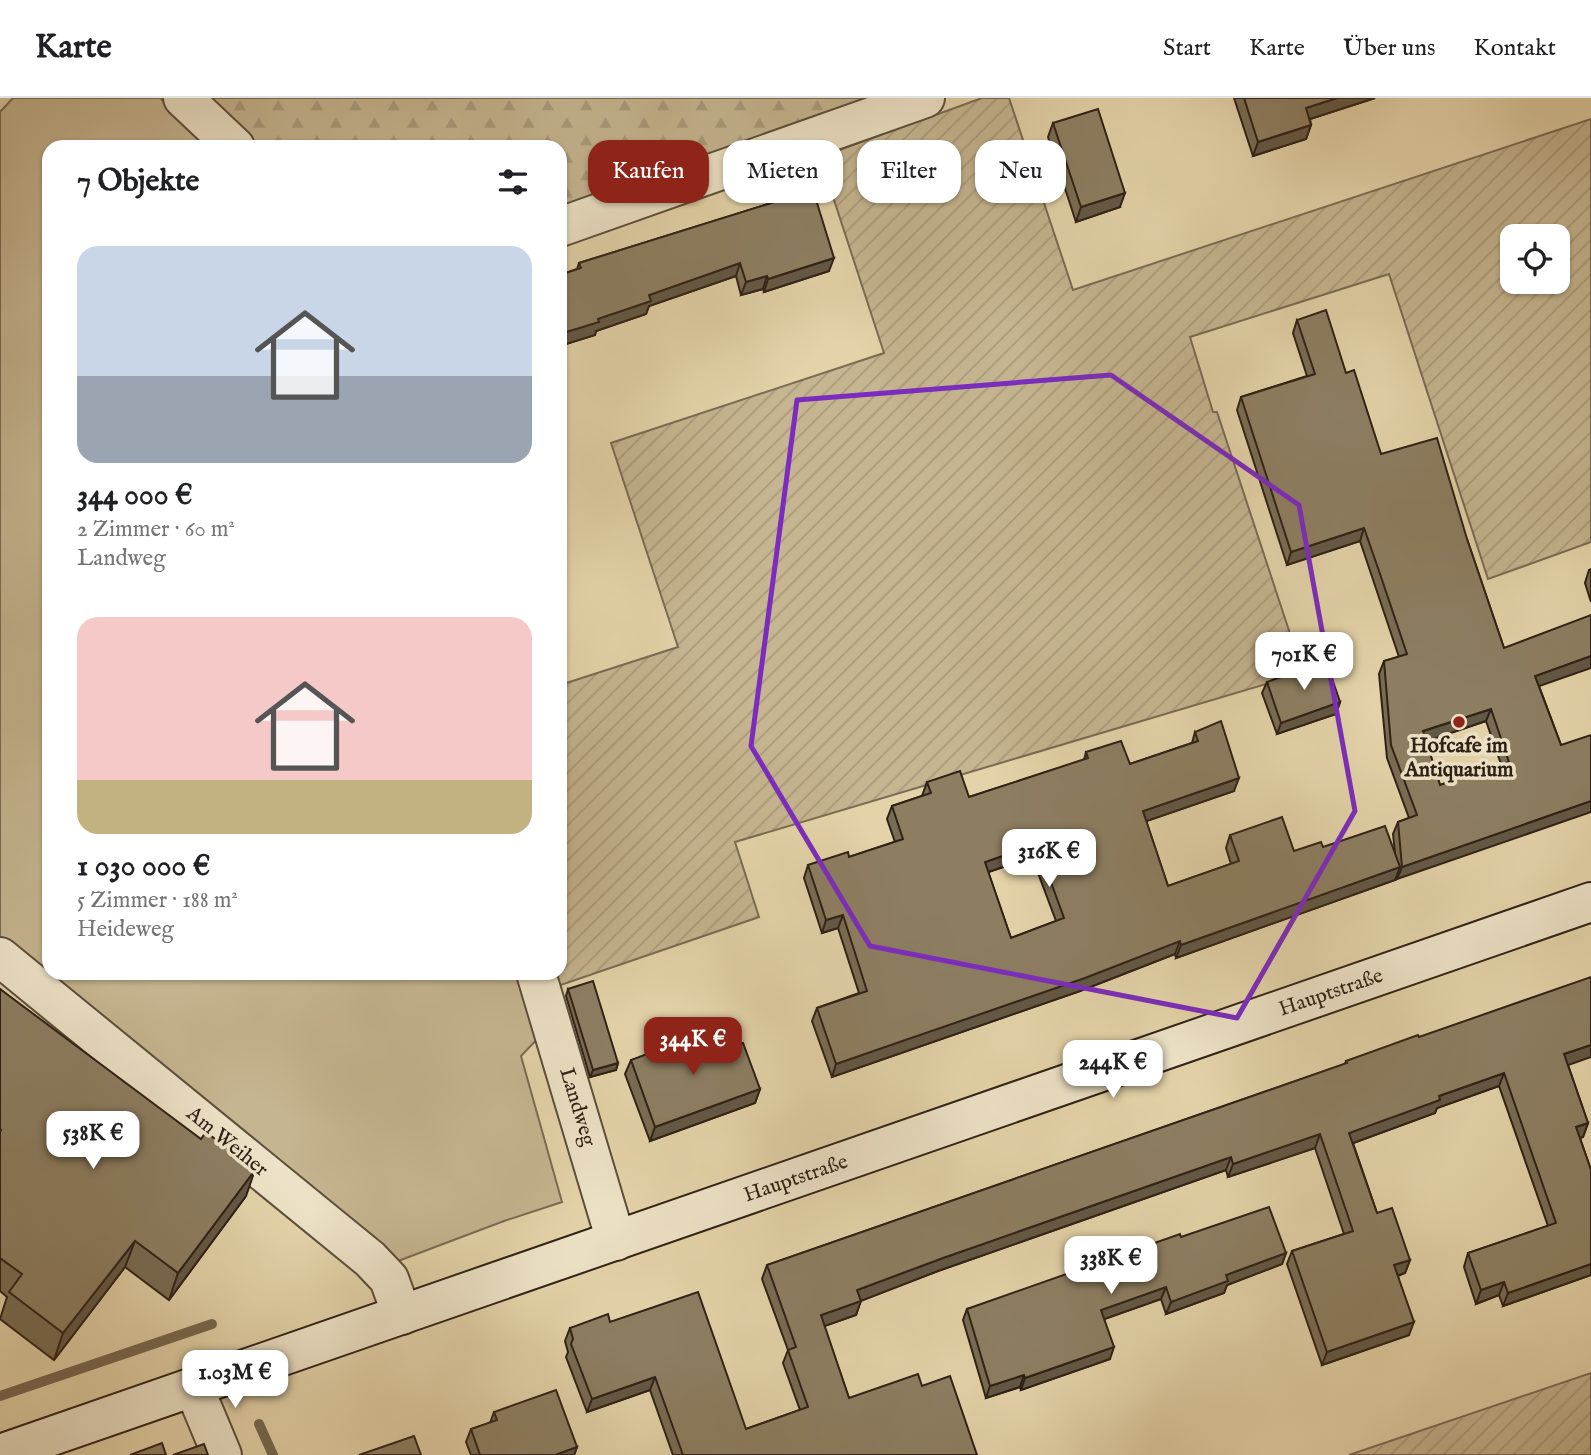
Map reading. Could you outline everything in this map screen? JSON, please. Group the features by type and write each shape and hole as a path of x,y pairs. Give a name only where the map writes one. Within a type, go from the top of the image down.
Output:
{"main road":[{"path":"183,98 228,140"},
{"path":"567,225 925,98"},
{"name":"Hauptstraße","path":"0,1454 1591,902"},
{"name":"Am Weiher","path":"0,957 370,1259 389,1279 402,1315"},
{"name":"Landweg","path":"538,980 615,1241"},
{"path":"194,1388 222,1455"}],"highlighted area":[{"path":"1111,375 1299,505 1355,811 1237,1018 870,946 751,746 797,400"}],"green space":[{"path":"13,98 160,98 204,140 42,140 42,973 0,939 0,112"},
{"path":"189,98 891,98 778,140 723,140 723,160 709,166 709,140 588,140 588,203 608,203 567,218 567,140 234,140"},
{"path":"982,98 1009,98 1023,140 975,140 975,203 1044,203 1073,290 1591,119 1591,542 1488,579 1389,274 1190,337 1213,412 1217,412 1303,673 735,842 759,917 552,988 549,980 567,980 567,683 678,647 611,443 884,353 835,203 843,203 843,149 857,144 857,203 961,203 961,140 867,140"},
{"path":"51,980 528,980 544,1032 521,1056 562,1202 398,1261"},
{"path":"1591,1373 1591,1455 1349,1455"}],"building":[{"path":"1244,98 1337,98 1306,108 1311,125 1258,142"},
{"path":"1098,109 1125,193 1081,207 1066,162 1066,140 1059,140 1053,123"},
{"path":"771,203 817,203 834,258 768,279 767,276 746,282 740,263 649,295 651,301 567,332 567,273 581,268 579,263"},
{"path":"1326,310 1346,373 1354,370 1381,454 1437,438 1467,539 1504,648 1591,615 1591,656 1535,676 1561,745 1591,735 1591,801 1402,867 1398,822 1417,815 1391,745 1384,661 1407,654 1379,571 1364,528 1291,552 1241,397 1315,374 1297,320","holes":["1491,709 1509,762 1440,785 1423,731"]},
{"path":"1326,661 1340,702 1281,723 1267,682"},
{"path":"1221,721 1239,778 1143,811 1168,886 1239,861 1230,835 1282,817 1294,851 1321,842 1323,847 1385,826 1400,867 1181,945 1180,941 1085,978 836,1064 817,1008 867,991 843,915 826,920 808,865 848,852 849,857 903,839 892,806 931,793 927,782 960,771 969,797 1088,758 1086,752 1121,741 1130,764 1198,741 1195,732","holes":["1037,844 1064,918 1011,938 985,862"]},
{"path":"1591,977 1591,1045 1564,1054 1588,1123 1576,1127 1591,1170 1591,1264 1508,1293 1504,1282 1481,1290 1468,1253 1556,1223 1504,1073 1349,1133 1377,1213 1392,1208 1410,1260 1394,1265 1414,1322 1327,1352 1292,1251 1353,1231 1320,1134 1233,1164 1231,1157 943,1258 857,1290 861,1301 821,1315 849,1398 918,1374 922,1386 950,1376 977,1455 683,1455 655,1377 592,1399 571,1344 573,1339 570,1328 608,1314 610,1322 698,1292 746,1429 808,1407 788,1350 796,1347 767,1265 1347,1063 1346,1061 1418,1035 1419,1037"},
{"path":"593,981 618,1063 593,1070 568,989"},
{"path":"0,989 201,1139 206,1132 255,1170 178,1273 135,1241 63,1333 9,1292 22,1274 0,1258"},
{"path":"700,1034 703,1042 725,1034 730,1047 743,1043 760,1089 655,1127 631,1060"},
{"path":"1269,1207 1286,1253 1226,1275 1228,1281 1171,1302 1166,1287 1101,1310 1114,1347 1025,1378 1024,1375 990,1386 967,1309 1180,1234 1181,1237"},
{"path":"556,1390 577,1447 555,1455 480,1455 471,1429 497,1420 494,1412"},
{"path":"414,1436 421,1455 359,1455"},
{"path":"162,1443 166,1455 130,1455"},
{"path":"204,1444 208,1455 173,1455"}],"waterway":[{"path":"0,1396 212,1324"},
{"path":"259,1424 273,1455"}],"place":[{"name":"Hofcafe im Antiquarium","path":"1459,722"}]}
